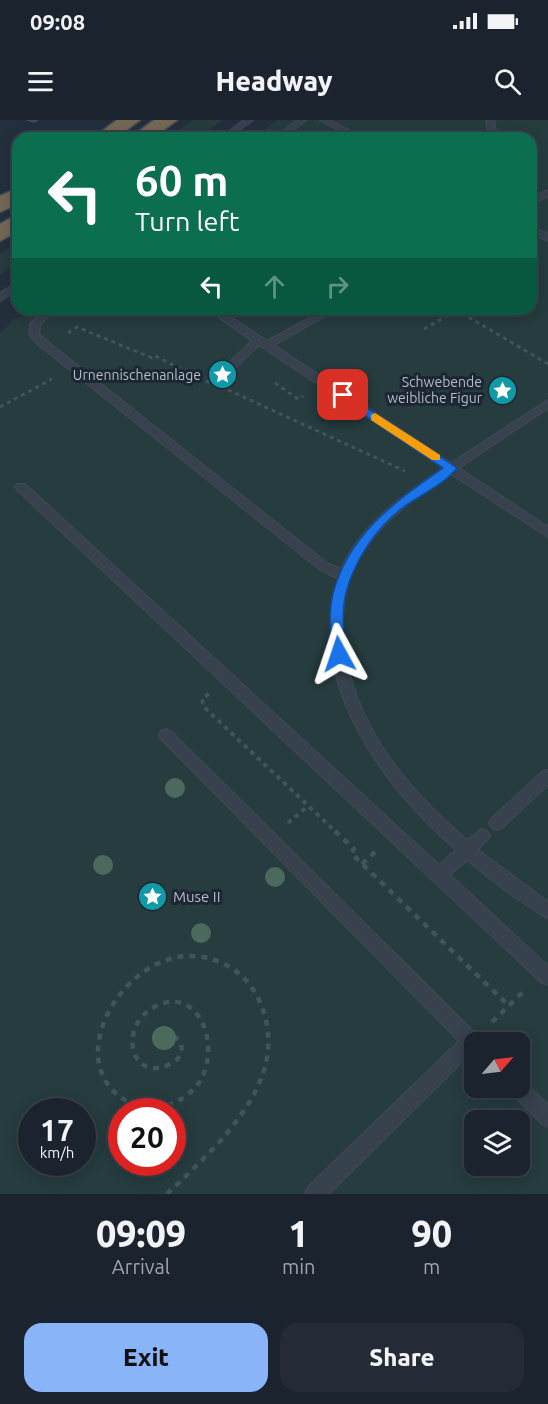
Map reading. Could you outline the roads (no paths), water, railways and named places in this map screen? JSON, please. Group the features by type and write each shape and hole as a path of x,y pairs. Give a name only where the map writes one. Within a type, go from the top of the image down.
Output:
{"highway":[{"path":"112,132 130,120"},
{"path":"149,132 167,120"}],"lane":[{"path":"232,132 249,120"},
{"path":"287,132 302,120"},
{"path":"324,120 347,132"},
{"path":"43,315 37,320 34,330 39,340 48,348 323,566 344,576"},
{"path":"221,315 548,533"},
{"path":"230,367 263,343 321,315"},
{"path":"548,403 451,468 383,518 364,540 344,576 338,600 337,636 342,675 358,717 376,750 396,778 467,850 548,911"},
{"path":"21,487 548,977"},
{"path":"166,735 464,1034"},
{"path":"496,823 548,776"},
{"path":"439,874 482,836"},
{"path":"315,1194 464,1052"},
{"path":"528,1098 548,1118"}],"place":[{"name":"Urnennischenanlage","path":"222,375"},
{"name":"Schwebende weibliche Figur","path":"503,390"},
{"name":"Muse II","path":"152,896"}]}
